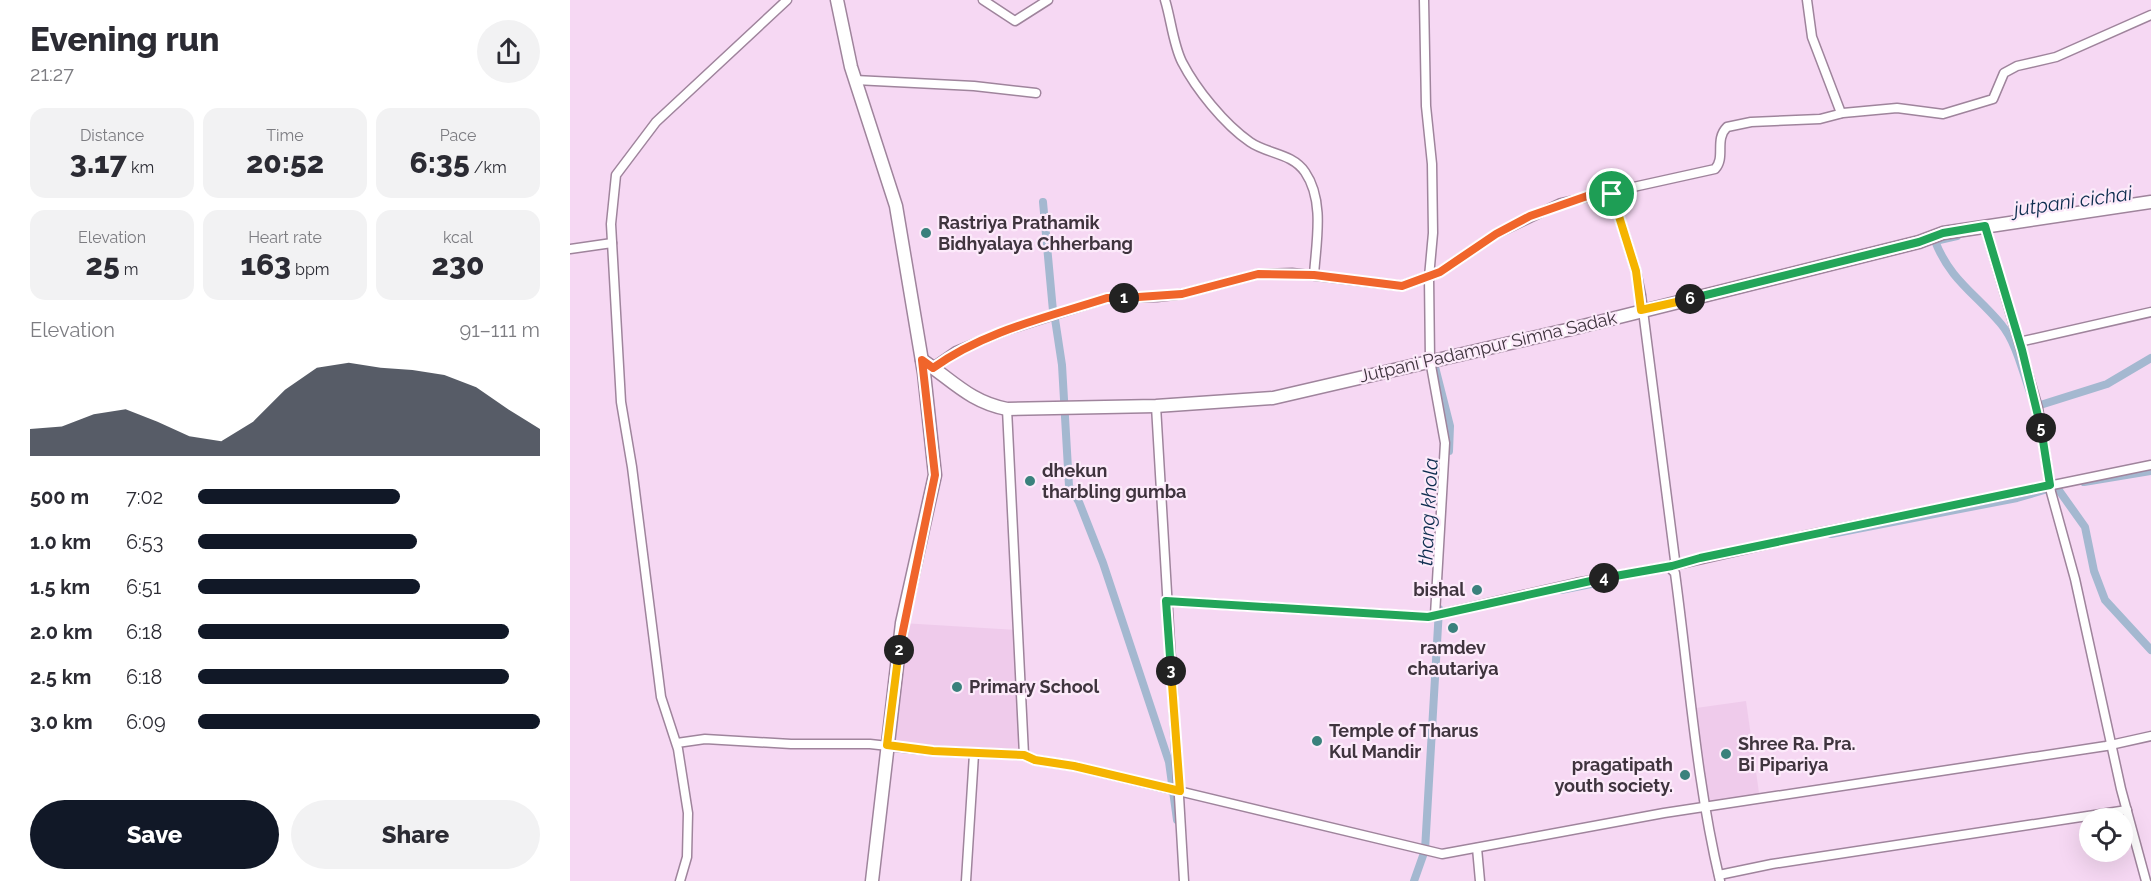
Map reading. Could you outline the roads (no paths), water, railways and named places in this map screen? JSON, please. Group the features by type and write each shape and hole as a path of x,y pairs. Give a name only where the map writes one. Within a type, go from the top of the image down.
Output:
{"street":[{"path":"680,881 687,857 688,813 677,743 661,697 632,467 621,402 611,224 616,175 656,122 787,0"},
{"path":"837,0 855,80 896,206 922,360 935,475 902,623 872,881"},
{"path":"983,0 1015,21 1048,0"},
{"path":"1165,0 1181,60 1205,98 1250,142 1294,160 1306,173 1315,196 1318,218 1314,275"},
{"path":"1424,0 1426,106 1432,164 1433,233 1429,276 1430,360 1445,443 1439,614"},
{"path":"1807,0 1812,36 1841,113"},
{"path":"933,368 956,351 1007,330 1107,298 1182,294 1258,274 1314,275 1402,286 1440,272 1496,234 1530,216 1590,195 1612,194 1715,169 1720,159 1719,141 1727,127 1751,122 1820,119 1841,113 1897,108 1943,114 1993,99 2004,73 2017,66 2056,57 2151,15"},
{"path":"855,80 974,86 1036,93"},
{"path":"1612,194 1636,271 1675,560 1672,568"},
{"name":"Jutpani Padampur Simna Sadak","path":"922,360 962,391 985,405 1007,409 1156,406 1273,398 1430,360 1642,315 1919,242 1943,233 2151,202"},
{"path":"1985,226 2038,408 2051,488 2078,589 2127,808"},
{"path":"570,249 612,243"},
{"path":"2019,342 2151,312"},
{"path":"1156,406 1175,791 1184,881"},
{"path":"1007,409 1024,755"},
{"path":"1166,601 1413,617 1439,614 1576,583 1672,568 1700,558 2051,488 2151,465"},
{"path":"1672,568 1675,573 1704,808 1719,878 1772,864 2079,817"},
{"path":"677,743 705,739 791,744 887,745 974,754 1024,755 1035,760 1074,766 1442,854 1704,808 2112,745 2151,736"},
{"path":"966,881 974,754"},
{"path":"2133,832 2146,881"},
{"path":"1477,848 1480,881"}],"waterway":[{"path":"1043,202 1053,311"},
{"name":"jutpani cichai","path":"1957,236 1935,241 1948,266 2006,331 2015,348 2030,392"},
{"path":"1055,319 1062,365 1069,486 1079,502 1103,563 1169,762 1177,820"},
{"path":"2034,407 2107,384 2151,358"},
{"name":"thang khola","path":"1434,363 1450,426 1449,451"},
{"path":"2084,482 2151,471"},
{"name":"jutpani cichai","path":"2053,482 2085,527 2094,571 2105,600 2151,650"},
{"path":"1831,534 2017,498 2051,488"},
{"path":"1561,590 1591,584"},
{"name":"thang khola","path":"1414,881 1425,850 1439,609"}],"place":[{"name":"Rastriya Prathamik Bidhyalaya Chherbang","path":"926,233"},
{"name":"dhekun tharbling gumba","path":"1030,481"},
{"name":"bishal","path":"1477,590"},
{"name":"ramdev chautariya","path":"1453,628"},
{"name":"Primary School","path":"957,687"},
{"name":"Temple of Tharus Kul Mandir","path":"1317,741"},
{"name":"Shree Ra. Pra. Bi Pipariya","path":"1726,754"},
{"name":"pragatipath youth society.","path":"1685,775"}]}
